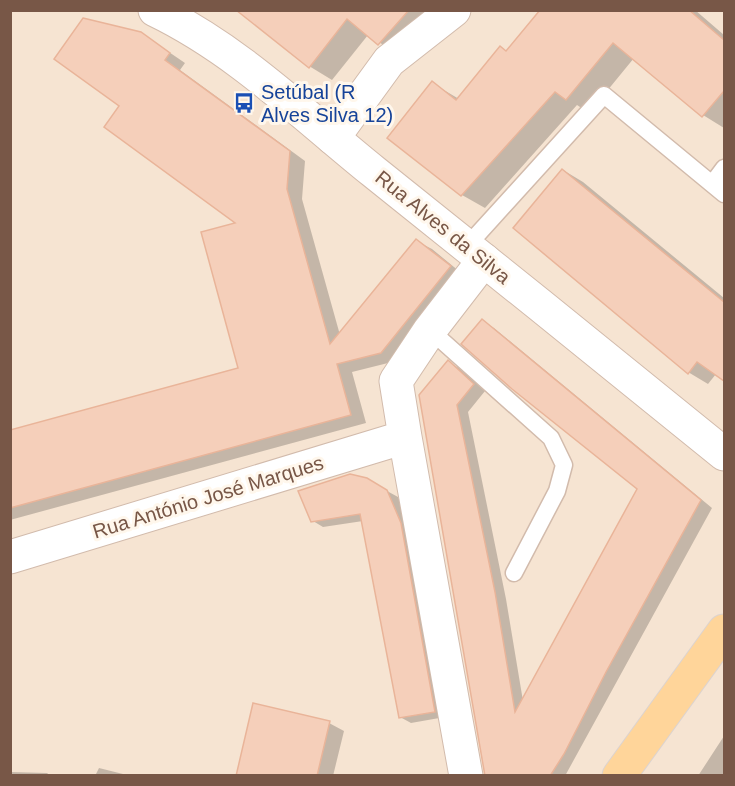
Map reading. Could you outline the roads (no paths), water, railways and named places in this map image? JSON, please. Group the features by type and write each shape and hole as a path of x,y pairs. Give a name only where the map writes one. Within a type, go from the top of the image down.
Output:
{"main road":[{"path":"620,776 724,632"}],"street":[{"path":"333,138 389,62 454,10"},
{"name":"Rua Alves da Silva","path":"167,13 223,48 263,79 724,453"},
{"path":"466,776 396,381 430,330 475,253"},
{"name":"Rua António José Marques","path":"10,557 405,437"}],"lane":[{"path":"475,253 604,95 718,189 724,168"},
{"path":"430,330 551,438 564,465 557,491 514,573"}],"place":[{"name":"Setúbal (R Alves Silva 12)","path":"244,103"}]}
